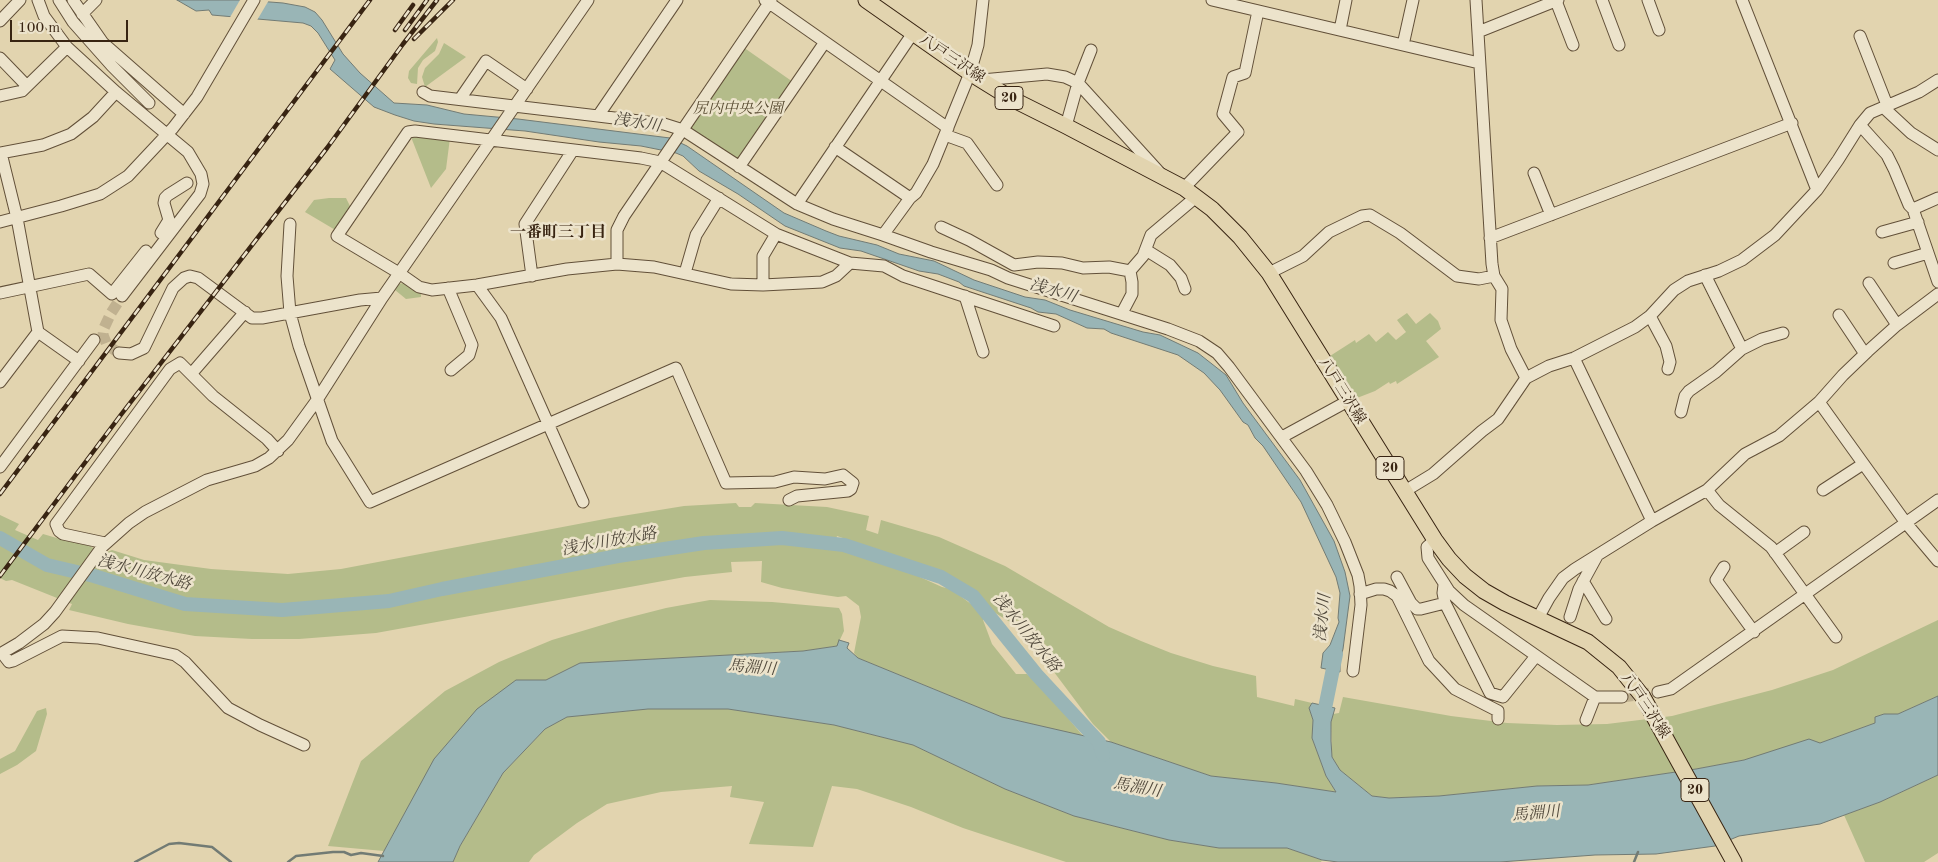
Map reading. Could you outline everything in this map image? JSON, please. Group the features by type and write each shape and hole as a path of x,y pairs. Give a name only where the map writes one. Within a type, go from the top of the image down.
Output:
{"main road":[{"name":"八戸三沢線","path":"866,0 1012,100 1164,177 1212,208 1240,237 1269,273 1435,540 1465,576 1484,591 1505,604 1588,642 1619,667 1631,681 1655,718 1734,862"}],"street":[{"path":"0,21 20,0"},
{"path":"38,0 44,16 67,46 116,92 188,152 201,174 203,184 200,194 122,296"},
{"path":"60,0 74,22 112,66 149,103"},
{"path":"73,0 103,43 184,114"},
{"path":"82,14 96,0"},
{"path":"0,222 100,194 128,176 167,134 197,97 254,0"},
{"path":"304,744 260,725 228,708 175,655 98,638 62,636 14,661 9,662 1,654 44,624 62,603 103,545 129,523 145,512 207,480 255,466 278,451 297,430 382,298 588,0"},
{"path":"598,116 677,0"},
{"path":"883,234 910,198 916,193 933,164 946,131 976,76 983,0"},
{"path":"1212,0 1479,62"},
{"path":"1340,30 1346,0"},
{"path":"1403,45 1413,0"},
{"path":"1476,0 1490,238 1494,276 1502,289 1501,320 1511,350 1526,378"},
{"path":"1478,32 1557,0 1573,45"},
{"path":"1602,0 1619,45"},
{"path":"1648,0 1660,30"},
{"path":"1742,0 1817,190"},
{"path":"617,264 617,230 624,216 768,1 946,131 967,143 997,185"},
{"path":"1130,271 1144,256 1151,235 1190,193 1238,132 1223,114 1233,76 1245,73 1258,11"},
{"path":"797,204 913,33"},
{"path":"1860,36 1885,106 1911,133 1938,150"},
{"path":"739,167 825,42"},
{"path":"0,96 22,91 67,46"},
{"path":"1066,126 1078,83 1090,50"},
{"path":"0,58 27,86"},
{"path":"460,99 486,61 526,89"},
{"path":"976,76 1047,74 1065,77 1078,83 1164,177"},
{"path":"1404,491 1433,474 1498,419 1526,378 1549,366 1574,358 1635,327 1650,316 1674,290 1688,281 1742,260 1775,235 1817,190 1870,113 1919,92 1938,80"},
{"path":"79,362 38,332 17,218 1,153 42,145 71,134 93,117 116,92"},
{"path":"423,92 430,96 664,124 683,130 797,204 833,219 883,234 931,252 990,270 1008,278 1122,314 1199,341 1218,353 1282,437 1327,505 1345,542 1358,575 1360,594 1359,626 1353,671"},
{"path":"1490,238 1792,124"},
{"path":"1860,125 1887,154 1909,205 1913,209 1938,282"},
{"path":"850,263 836,276 822,282 763,285 731,284 654,267 617,264 567,269 476,285 432,290 419,287 337,236 408,132 493,138 573,150 661,160 776,234 850,263 884,266 903,276 1054,326"},
{"path":"835,148 910,198"},
{"path":"532,276 525,224 573,150"},
{"path":"1534,173 1551,215"},
{"path":"0,293 89,274 112,294 168,223 169,216 164,203 165,198 187,183"},
{"path":"685,273 696,235 719,198"},
{"path":"1913,209 1938,198"},
{"path":"1269,273 1303,256 1328,232 1362,216 1370,215 1400,234 1457,276 1479,279 1494,276"},
{"path":"1882,232 1918,222"},
{"path":"290,224 287,276 290,312 317,400 332,441 370,502 676,368 726,483 775,482 794,477 825,479 843,476 853,483 852,489 848,491 797,496 788,500"},
{"path":"941,227 1014,265 1038,262 1062,263 1083,268 1109,267 1130,271"},
{"path":"763,285 763,256 776,234"},
{"path":"1894,263 1927,251 1938,243"},
{"path":"1146,250 1170,265 1181,278 1185,290"},
{"path":"1122,314 1132,294 1130,271"},
{"path":"1705,275 1742,349"},
{"path":"119,353 131,354 144,348 173,288 184,278 190,276 198,278 252,318 262,318 360,300 382,298"},
{"path":"1869,283 1897,325"},
{"path":"476,285 501,318 549,422 583,502"},
{"path":"448,288 472,344 469,355 451,370"},
{"path":"1538,618 1563,578 1652,521 1707,490 1745,454 1779,436 1819,402 1843,375 1897,325 1938,294"},
{"path":"965,296 983,352"},
{"path":"192,374 245,312"},
{"path":"1839,315 1865,354"},
{"path":"1650,316 1666,346 1670,362 1668,369"},
{"path":"0,382 38,332"},
{"path":"1681,412 1685,396 1689,391 1716,372 1742,349 1762,339 1782,333"},
{"path":"0,467 94,340"},
{"path":"1574,358 1652,521"},
{"path":"103,545 63,534 58,531 56,524 170,369 180,363 213,396 267,439 278,451"},
{"path":"1282,437 1348,401"},
{"path":"1819,402 1906,523 1938,560"},
{"path":"1823,490 1863,464"},
{"path":"1707,490 1719,505 1771,547 1836,637"},
{"path":"1658,692 1671,690 1938,500"},
{"path":"1775,553 1804,532"},
{"path":"1435,540 1427,547 1428,558 1444,585 1464,605 1595,697 1622,697"},
{"path":"1570,617 1583,581 1598,555"},
{"path":"1724,567 1716,580 1754,632"},
{"path":"1396,577 1411,604 1417,609 1444,603"},
{"path":"1583,581 1606,619"},
{"path":"1444,585 1444,603 1490,693 1503,697 1536,656"},
{"path":"1360,594 1376,589 1384,589 1397,596 1429,661 1455,689 1498,711 1498,719"},
{"path":"1586,720 1595,697"}],"green space":[{"path":"437,38 438,42 435,51 423,60 418,68 417,84 411,83 408,78 409,71"},
{"path":"444,43 466,57 425,87 422,77 425,68 439,54"},
{"name":"尻内中央公園","path":"743,47 793,82 738,163 688,129"},
{"path":"413,134 450,138 446,169 431,188 411,137"},
{"path":"346,198 352,210 337,231 305,212 314,200"},
{"path":"404,283 421,293 421,297 406,299 395,290 398,284"},
{"path":"1407,313 1416,324 1430,313 1438,321 1441,329 1426,341 1439,357 1397,384 1396,381 1390,384 1389,382 1375,391 1357,398 1330,356 1355,340 1356,343 1369,334 1376,342 1388,332 1396,340 1406,332 1397,320"},
{"path":"736,503 739,507 751,507 755,503 827,507 869,516 866,530 878,534 881,520 939,537 1005,566 1109,627 1171,653 1213,666 1256,676 1257,697 1294,706 1295,699 1312,703 1309,708 1313,720 1312,738 1326,776 1336,792 1211,776 1111,742 1093,724 1054,672 1051,650 1020,620 1010,622 992,611 971,589 944,574 837,536 834,547 900,568 942,587 951,589 983,613 983,620 992,644 1016,674 1027,674 1052,699 1083,736 1002,717 858,658 854,653 861,617 859,606 846,596 838,597 811,593 761,582 762,561 731,562 732,572 685,577 376,633 299,639 195,636 128,624 69,610 72,604 12,580 6,581 0,578 0,515 19,524 15,530 38,540 43,534 60,539 91,543 91,547 107,552 112,550 144,560 211,569 288,574 341,569 610,518 684,506"},
{"path":"710,600 772,602 839,608 842,614 844,631 837,646 803,651 580,663 546,680 516,680 393,834 384,851 328,846 361,761 445,691 499,662 552,640 666,608"},
{"path":"1938,620 1938,696 1898,714 1884,714 1876,717 1875,723 1820,743 1696,769 1588,785 1537,786 1439,796 1389,798 1372,796 1340,770 1332,757 1331,722 1333,714 1339,713 1343,697 1451,716 1507,723 1607,724 1672,716 1772,690 1833,670"},
{"path":"46,708 47,714 36,751 17,765 0,774 0,759 15,751 37,711"},
{"path":"648,709 728,709 834,725 913,745 1005,789 1074,816 1169,840 1219,848 1287,848 1322,860 1321,862 1066,862 963,828 911,807 857,789 832,786 813,847 749,844 764,802 730,797 732,786 661,792 607,804 577,823 534,855 529,862 453,862 460,846 503,773 545,729 567,717"},
{"path":"1938,775 1938,853 1924,862 1865,862 1844,815 1880,802"}],"water":[{"path":"177,0 244,0 305,7 315,12 322,20 343,54 360,73 394,103 427,105 464,114 670,138 687,146 784,213 826,231 877,245 899,254 934,261 974,280 1025,297 1045,300 1070,310 1143,332 1160,335 1198,353 1226,375 1243,403 1300,480 1334,541 1345,572 1350,596 1340,672 1321,668 1323,653 1330,645 1339,622 1340,593 1336,577 1301,502 1263,446 1255,438 1248,425 1243,422 1220,390 1204,373 1178,355 1104,329 1087,328 1056,314 1038,312 964,286 959,282 938,274 919,271 861,251 840,248 785,226 738,194 699,171 683,156 676,153 641,146 525,131 434,124 414,121 395,115 374,107 330,69 335,60 318,33 311,26 303,23 212,15 209,10 196,11"},
{"name":"馬淵川","path":"839,640 849,643 847,648 858,658 1002,717 1111,742 1211,776 1336,792 1326,776 1312,738 1313,720 1309,708 1312,703 1335,708 1331,722 1332,757 1340,770 1372,796 1389,798 1439,796 1537,786 1588,785 1696,769 1744,760 1809,739 1820,743 1875,723 1875,717 1884,714 1898,714 1938,696 1938,775 1880,802 1820,824 1739,836 1715,846 1656,854 1595,855 1500,862 1338,862 1322,860 1287,848 1219,848 1169,840 1074,816 1005,789 913,745 834,725 728,709 648,709 567,717 545,729 503,773 460,846 453,862 378,862 434,759 477,709 516,680 546,680 580,663 803,651 837,646"}],"pier":[{"path":"240,0 269,0 256,22 229,19"}],"waterway":[{"name":"浅水川放水路","path":"0,538 47,565 94,576 185,604 282,610 389,601 442,589 618,556 704,543 782,538 844,545 941,577 973,596 1036,674 1099,742 1103,755"},
{"name":"浅水川","path":"1322,723 1336,654"},
{"path":"135,862 169,844 179,843 212,847 231,862"},
{"path":"288,862 296,856 333,852 344,852 351,855 361,853 383,856"},
{"path":"1634,862 1638,852"}],"tunnel":[{"path":"119,353 107,345 103,335 111,313 122,296"},
{"path":"1622,697 1658,692"}],"railway":[{"path":"0,494 370,0"},
{"path":"405,30 427,0"},
{"path":"0,576 120,416 327,148 437,0"},
{"path":"414,39 453,0"},
{"path":"395,30 413,5"}],"district":[{"name":"一番町三丁目","path":"558,233"}]}
